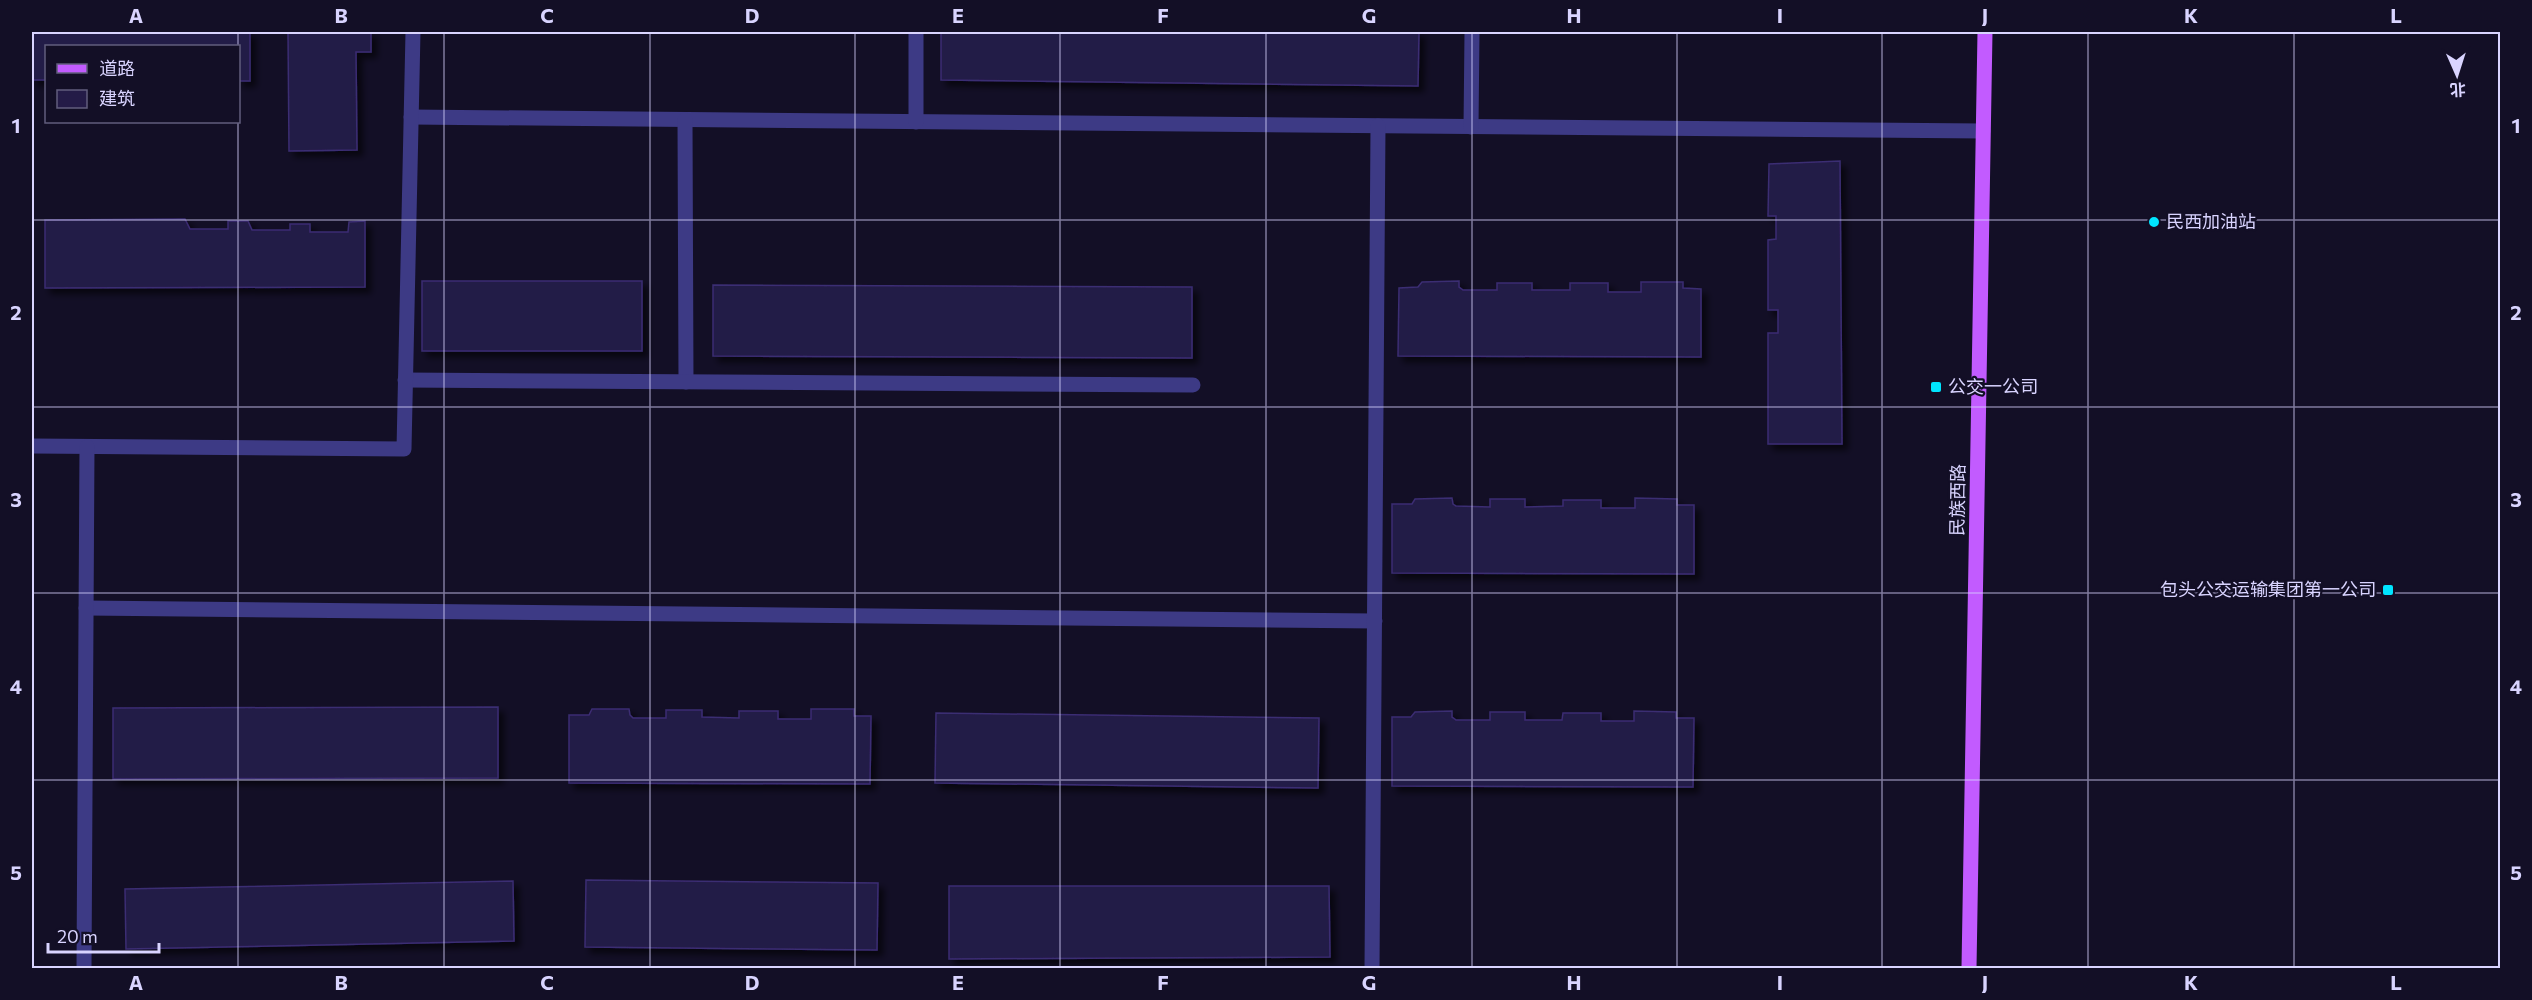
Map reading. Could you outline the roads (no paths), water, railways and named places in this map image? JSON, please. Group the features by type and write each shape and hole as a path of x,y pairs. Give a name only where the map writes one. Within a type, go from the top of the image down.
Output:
{"main road":[{"name":"民族西路","path":"1970,969 1985,32"}],"street":[{"path":"32,446 404,449 412,32"},
{"path":"916,32 916,122"},
{"path":"1471,127 1472,32"},
{"path":"411,117 1983,131"},
{"path":"685,120 686,382"},
{"path":"1372,969 1378,126"},
{"path":"405,380 1193,385"},
{"path":"84,969 87,447"},
{"path":"86,608 1375,621"}],"place":[{"name":"民西加油站","path":"2154,222"},
{"name":"公交一公司","path":"1936,387"},
{"name":"包头公交运输集团第一公司","path":"2388,590"}]}
